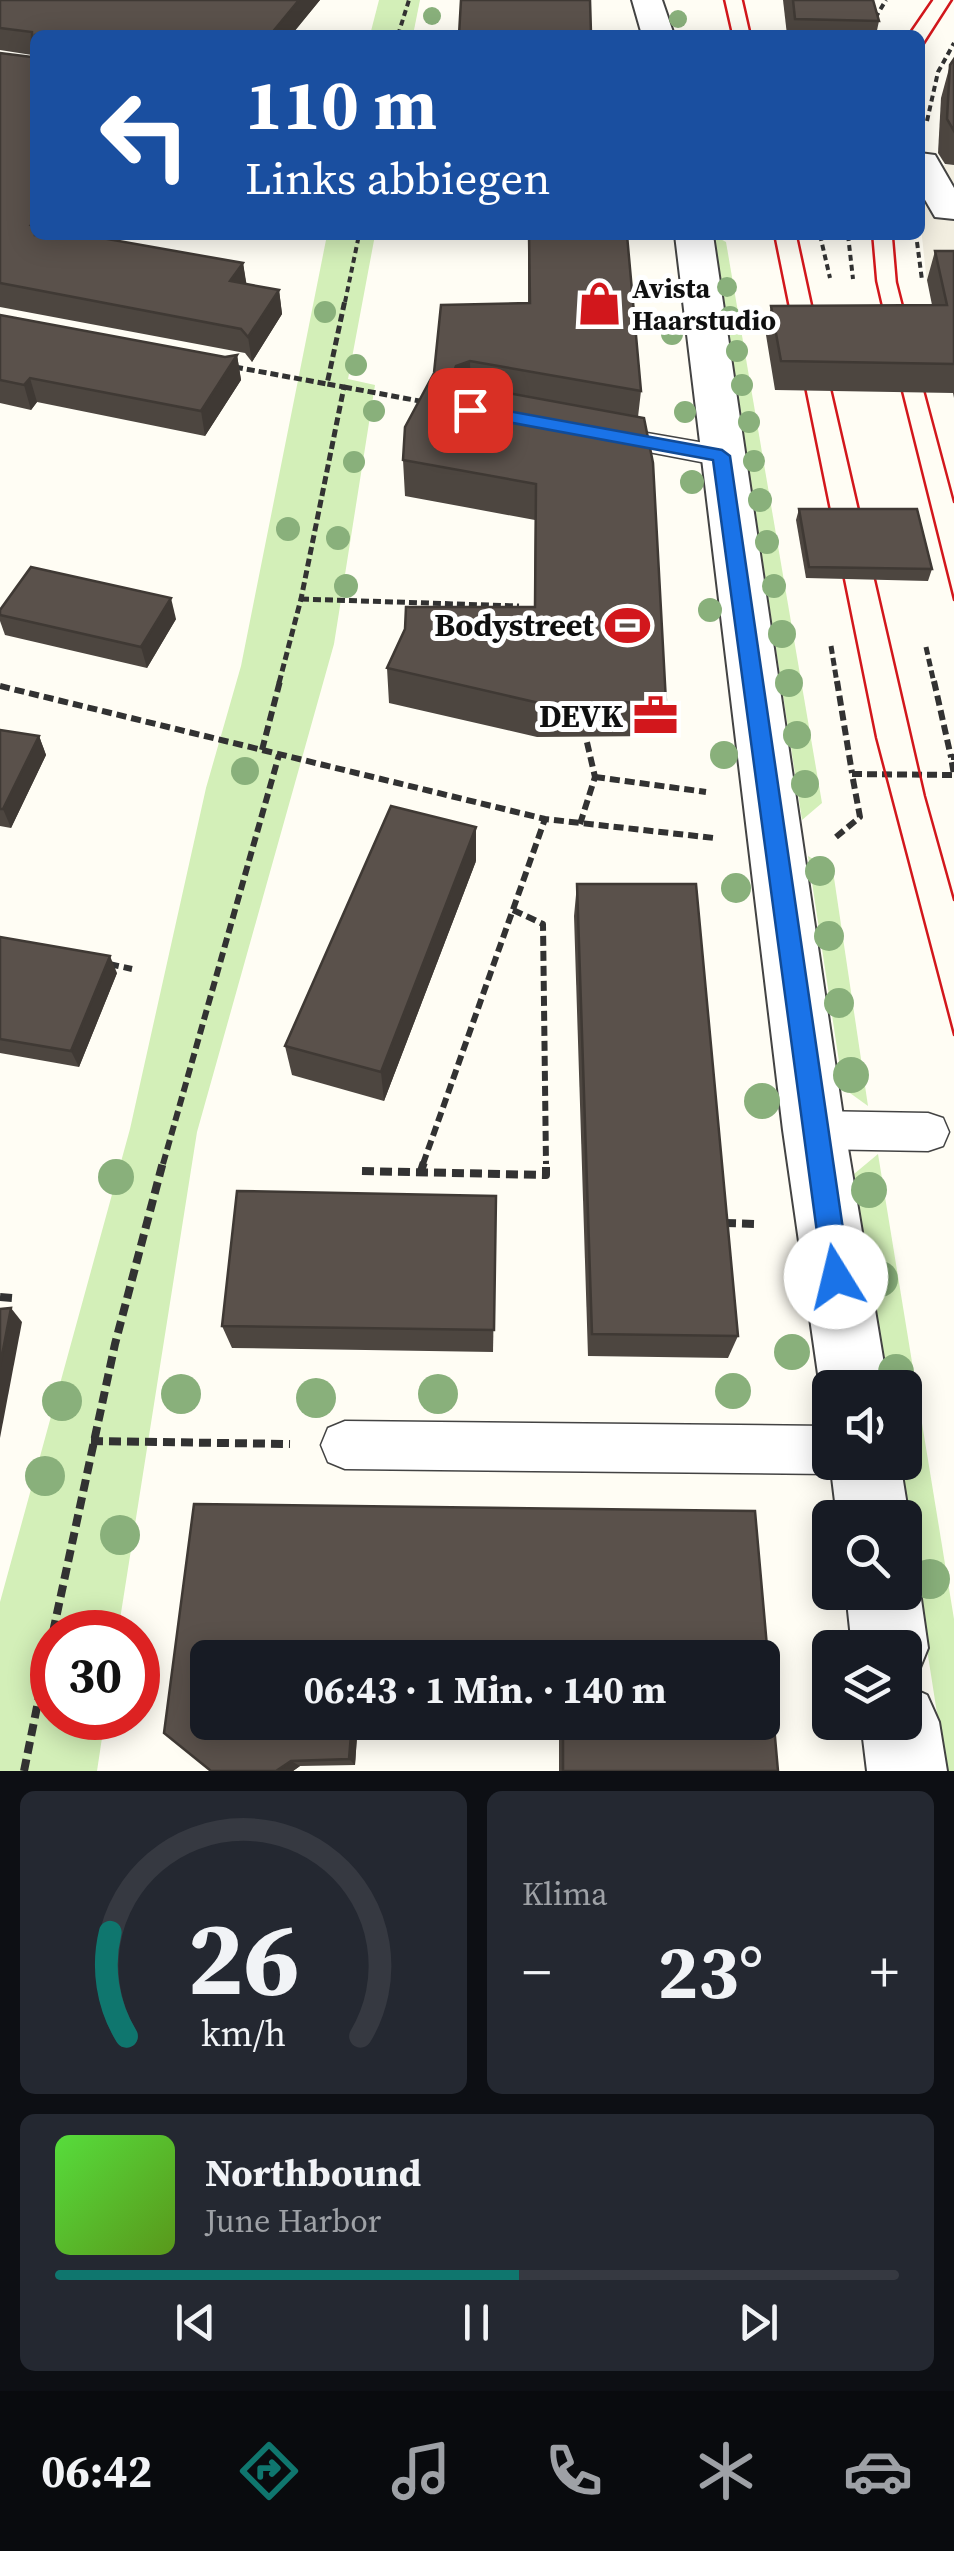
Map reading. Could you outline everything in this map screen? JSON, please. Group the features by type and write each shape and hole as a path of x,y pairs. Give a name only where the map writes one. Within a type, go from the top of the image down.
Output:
{"street":[{"path":"646,0 656,30"},
{"path":"925,172 938,215"},
{"path":"695,240 814,1130 851,1370"},
{"path":"903,1740 907,1771"}],"lane":[{"path":"576,460 581,430 722,456"},
{"path":"814,1130 928,1132"},
{"path":"345,1445 812,1450"}],"path":[{"path":"400,30 409,0"},
{"path":"868,30 886,0"},
{"path":"925,145 938,72 954,43"},
{"path":"922,280 938,215"},
{"path":"327,384 358,240"},
{"path":"821,240 830,278"},
{"path":"849,240 853,279"},
{"path":"230,366 434,403"},
{"path":"262,750 301,599 344,387"},
{"path":"301,599 519,606"},
{"path":"0,686 545,819 689,838 836,837 860,817 831,646"},
{"path":"852,774 954,776 926,647"},
{"path":"580,824 595,777 586,738"},
{"path":"57,1610 92,1441 160,1174 213,1001 279,755"},
{"path":"595,777 706,792"},
{"path":"420,1174 545,819"},
{"path":"362,1171 546,1175 543,924 514,910"},
{"path":"94,962 132,968"},
{"path":"717,1223 757,1224"},
{"path":"0,1298 12,1298"},
{"path":"92,1441 345,1445"},
{"path":"24,1771 30,1740"}],"green space":[{"path":"379,0 420,0 414,30 371,30"},
{"path":"326,240 374,240 348,379 375,385 334,644 197,1132 121,1610 30,1610 30,1740 102,1740 97,1771 0,1771 0,1602 130,1129 206,788 241,666"},
{"path":"714,240 726,242 822,803 802,820"},
{"path":"808,856 833,871 868,1106 843,1088"},
{"path":"878,1154 913,1370 884,1370 854,1174"},
{"path":"922,1423 954,1619 954,1771 946,1771 921,1610 922,1500 904,1500 901,1480 922,1480"}],"shaded area":[{"path":"925,165 954,165 954,283 927,283 922,240"}],"building":[{"path":"0,0 299,0 275,29 281,30 30,32 0,28"},
{"path":"461,0 590,0 591,30 459,30"},
{"path":"793,0 873,0 879,21 795,19"},
{"path":"0,53 30,57 30,240 113,240 243,263 230,281 279,290 248,337 241,329 0,283"},
{"path":"954,59 954,131 947,119 950,65"},
{"path":"529,240 627,240 641,391 470,361 456,366 452,376 459,384 644,418 653,463 666,702 539,703 387,668 405,629 406,607 535,607 536,484 403,460 405,427 434,373 441,305 530,303"},
{"path":"935,251 954,251 954,364 781,361 771,306 947,305"},
{"path":"0,315 225,357 237,355 201,411 30,378 24,385 0,380"},
{"path":"799,509 917,509 932,569 809,567"},
{"path":"31,567 171,598 141,647 0,615"},
{"path":"0,730 39,736 3,809 0,809"},
{"path":"391,806 476,827 381,1072 285,1046"},
{"path":"577,884 696,884 738,1336 592,1334"},
{"path":"0,937 110,956 71,1051 0,1039"},
{"path":"237,1191 496,1196 494,1330 222,1326"},
{"path":"11,1308 0,1366 0,1309"},
{"path":"194,1504 755,1511 766,1640 190,1640 190,1740 351,1740 349,1759 291,1761 276,1771 211,1771 164,1733"},
{"path":"563,1740 775,1740 778,1771 563,1771"}],"tram line":[{"path":"724,0 731,30"},
{"path":"743,0 750,30"},
{"path":"911,30 932,0"},
{"path":"925,42 952,0"},
{"path":"775,240 876,738 954,1035"},
{"path":"798,240 818,332"},
{"path":"872,240 876,281 888,333"},
{"path":"893,240 897,282 910,333"},
{"path":"826,366 925,796 954,900"},
{"path":"918,367 954,502"},
{"path":"896,368 954,600"}],"place":[{"name":"Avista Haarstudio","path":"599,304"},
{"name":"Bodystreet","path":"627,625"},
{"name":"DEVK","path":"656,716"}],"route":[{"path":"470,410 722,456 836,1277"}]}
